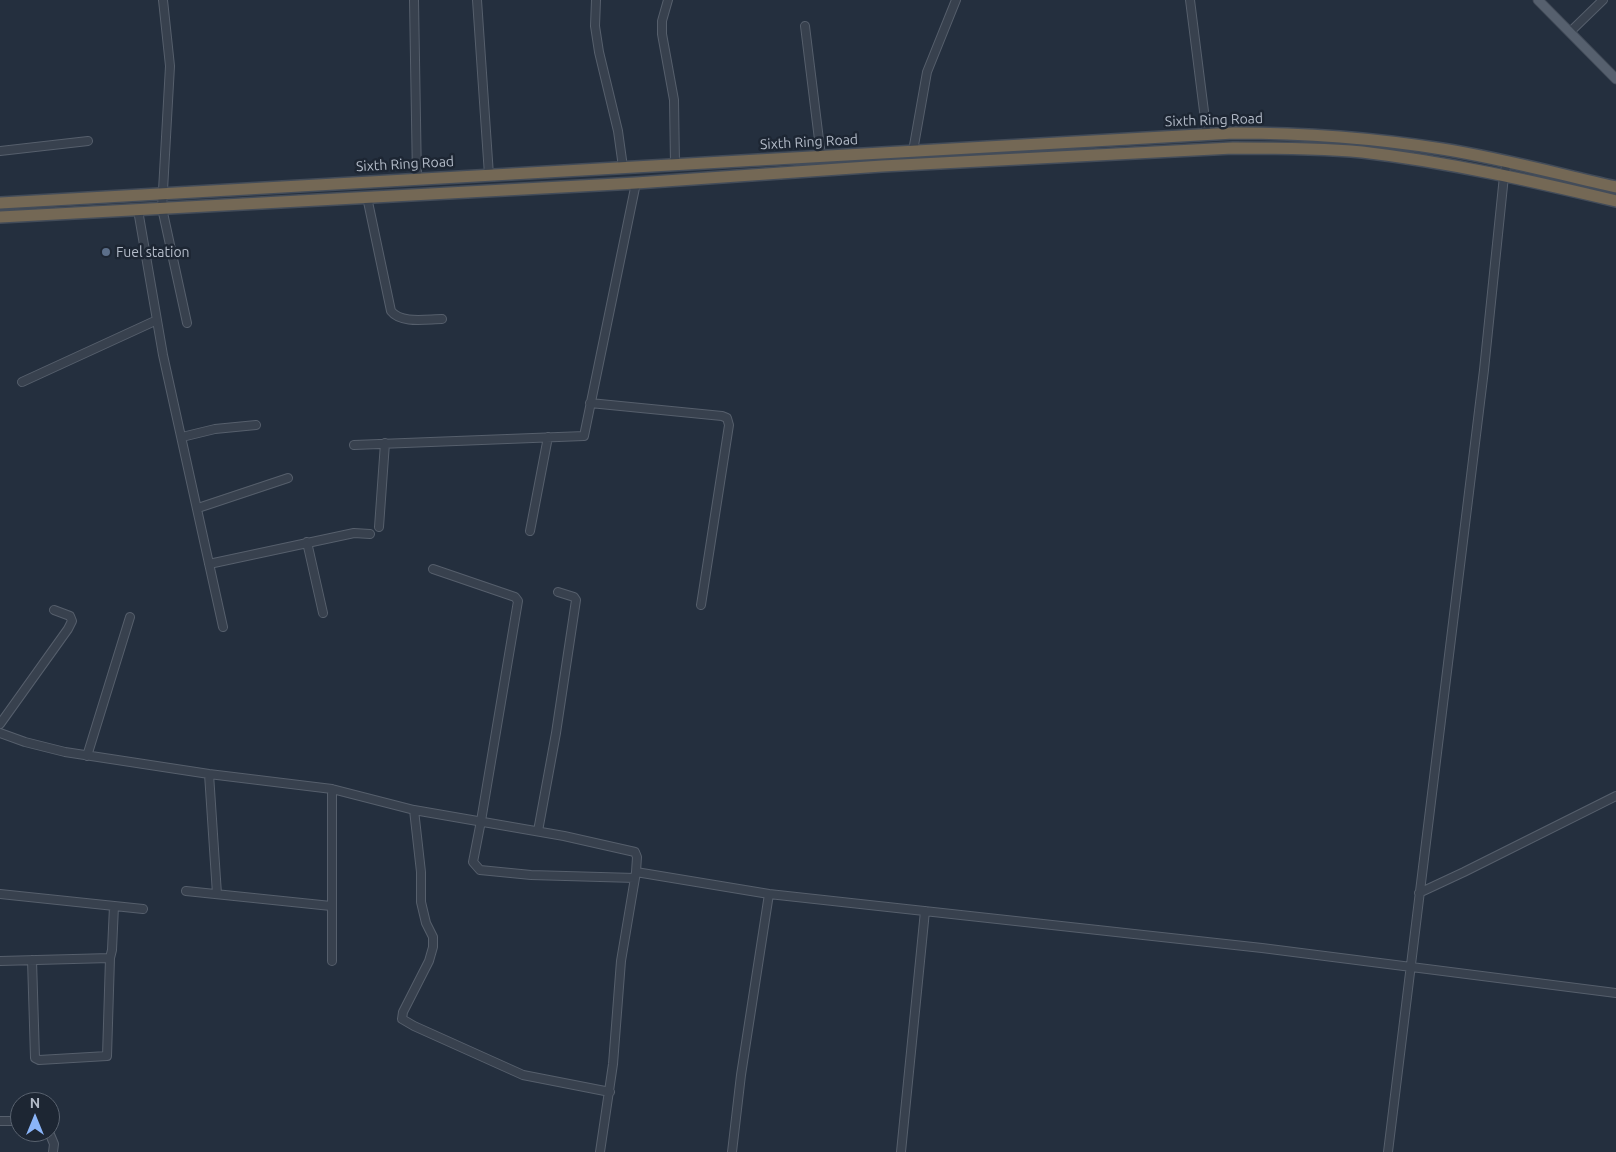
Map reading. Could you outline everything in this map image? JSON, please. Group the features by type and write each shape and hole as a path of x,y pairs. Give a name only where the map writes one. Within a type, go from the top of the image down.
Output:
{"highway":[{"name":"Sixth Ring Road","path":"0,202 1234,133 1322,135 1382,140 1443,149 1616,187"},
{"path":"1233,148 1234,133"},
{"path":"1380,155 1382,140"},
{"name":"Sixth Ring Road","path":"0,217 607,183 636,183 882,166 1233,148 1290,148 1428,161 1616,201"},
{"path":"606,168 607,183"}],"main road":[{"path":"1538,0 1616,79"}],"street":[{"path":"163,0 170,66 162,208 187,323"},
{"path":"414,0 417,179"},
{"path":"477,0 490,174"},
{"path":"596,0 599,52 618,131 623,167"},
{"path":"668,0 662,20 662,34 674,100 675,164"},
{"path":"914,151 927,72 956,0"},
{"path":"1190,0 1207,135"},
{"path":"1570,32 1603,0"},
{"path":"805,26 821,156"},
{"path":"0,151 88,141"},
{"path":"1388,1152 1409,967 1483,380 1507,162"},
{"path":"354,444 584,436 636,183"},
{"path":"367,197 391,311 402,319 442,319"},
{"path":"138,210 157,320 223,627"},
{"path":"22,382 157,320"},
{"path":"590,403 727,418 729,425 701,605"},
{"path":"182,437 215,429 256,425"},
{"path":"530,531 548,437"},
{"path":"379,527 385,443"},
{"path":"198,508 288,478"},
{"path":"209,564 354,533 370,534"},
{"path":"307,542 323,613"},
{"path":"433,569 515,597 518,601 473,862 480,870 531,875 635,875 770,894 1262,948 1616,993"},
{"path":"538,831 556,733 576,600 574,597 558,592"},
{"path":"0,724 72,621 70,616 54,610"},
{"path":"87,756 130,617"},
{"path":"0,733 48,748 87,756 209,774 332,789 414,810 538,831 635,852 637,857 635,875 621,961 614,1064 600,1152"},
{"path":"209,774 217,894"},
{"path":"332,789 332,960"},
{"path":"1419,893 1616,796"},
{"path":"414,810 421,872 421,902 426,923 433,937 433,947 429,961 403,1012 402,1019 523,1075 610,1092"},
{"path":"186,891 331,906"},
{"path":"0,894 143,909"},
{"path":"732,1152 741,1075 770,894"},
{"path":"32,960 35,1058 39,1060 107,1056 110,958 114,906"},
{"path":"901,1152 925,911"},
{"path":"0,961 110,958"}],"place":[{"name":"Fuel station","path":"106,252"}]}
